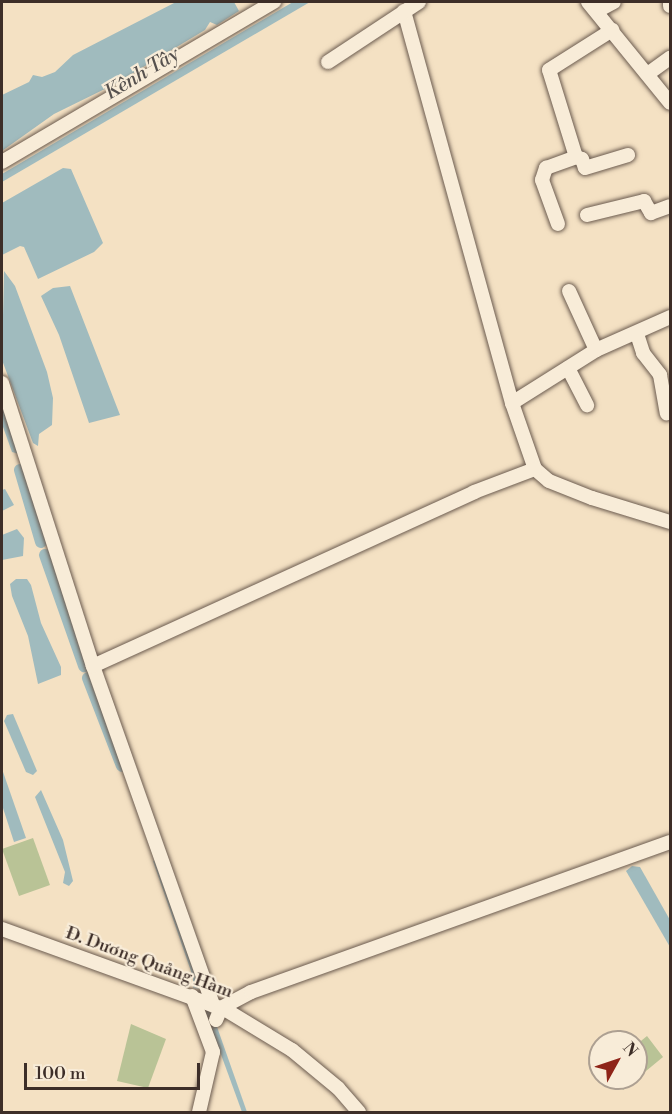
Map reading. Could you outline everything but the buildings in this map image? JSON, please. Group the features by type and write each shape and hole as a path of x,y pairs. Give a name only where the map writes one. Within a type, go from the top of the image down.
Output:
{"street":[{"path":"2,162 274,2"},
{"path":"328,62 419,2"},
{"path":"614,2 592,6 649,73 670,103"},
{"path":"404,11 512,403 535,469 549,481 581,494 670,522"},
{"path":"576,157 549,70 612,30"},
{"path":"649,73 670,58"},
{"path":"558,224 543,180 546,168 576,157 582,159 585,168 628,155"},
{"path":"587,215 644,201 651,213 670,206"},
{"path":"569,291 596,350"},
{"path":"512,403 596,350 637,334 670,317"},
{"path":"637,334 643,353 660,375 667,413"},
{"path":"568,368 587,405"},
{"path":"2,382 93,666 217,1011 251,992 670,842"},
{"path":"93,666 474,492 535,469"},
{"name":"Đ. Dương Quảng Hàm","path":"2,929 192,996 292,1050 338,1088 359,1113"},
{"path":"192,996 213,1052 199,1113"}],"green space":[{"path":"33,838 50,885 19,896 2,849"},
{"path":"131,1024 166,1039 148,1088 117,1081"},
{"path":"648,1037 663,1057 648,1069"}],"water":[{"path":"176,2 234,2 239,11 217,25 210,22 205,30 115,84 54,114 2,151 2,95 29,82 33,75 42,77 55,72 73,55"},
{"path":"293,2 310,2 2,182 2,174"},
{"path":"63,168 71,169 103,243 94,252 38,279 24,247 20,246 2,255 2,203"},
{"path":"4,271 15,286 47,372 53,398 52,425 39,434 38,446 33,443 2,360"},
{"path":"70,286 120,415 89,423 59,335 41,296 53,288"},
{"path":"2,404 19,454 12,452 2,424"},
{"path":"5,489 14,505 2,511 2,490"},
{"path":"17,529 24,538 23,556 2,560 2,535"},
{"path":"16,579 27,579 31,585 41,623 61,667 61,675 38,684 28,636 12,596 10,584"},
{"path":"13,714 37,771 33,775 26,772 4,721 7,715"},
{"path":"2,769 26,838 14,842 2,805"},
{"path":"41,790 63,840 73,881 69,886 63,883 65,872 35,797"},
{"path":"156,859 204,990 193,988 193,977 153,861"},
{"path":"632,866 640,867 670,920 670,947 626,871"},
{"path":"210,1007 247,1112 242,1112 204,1008"}],"waterway":[{"path":"20,470 41,542"},
{"path":"45,555 84,666"},
{"path":"88,678 122,766"}],"water label":[{"name":"Kênh Tây","path":"142,74"}]}
